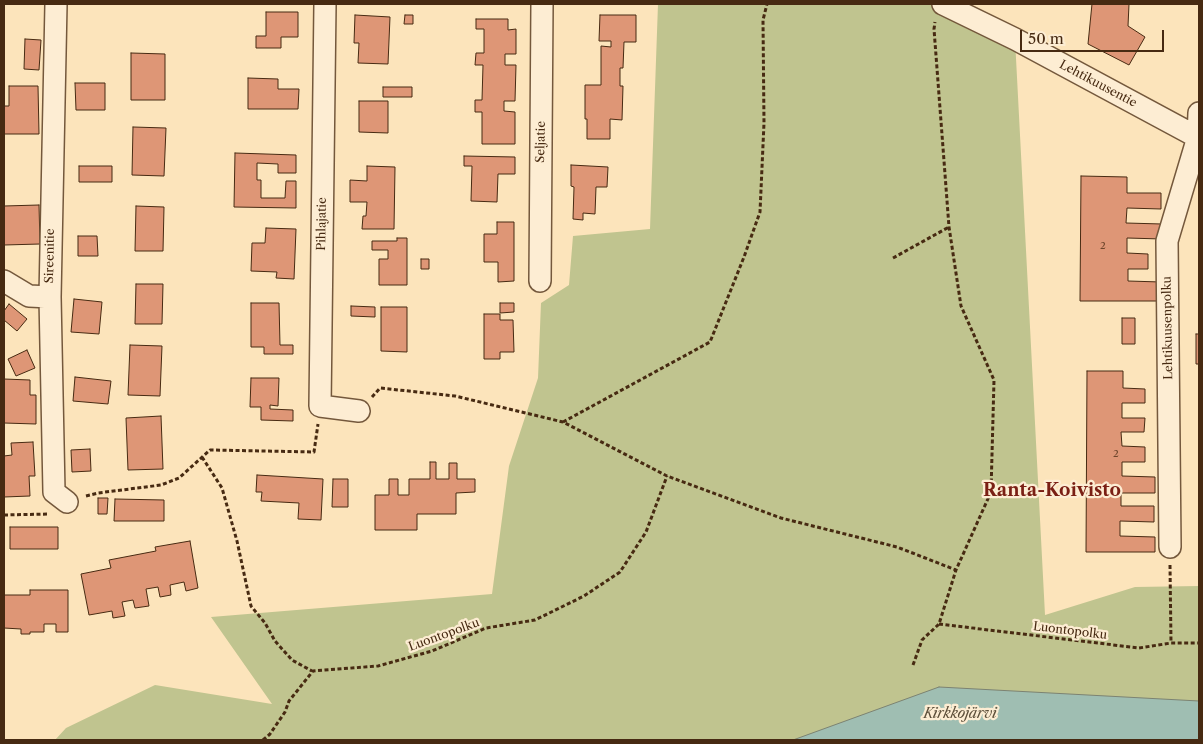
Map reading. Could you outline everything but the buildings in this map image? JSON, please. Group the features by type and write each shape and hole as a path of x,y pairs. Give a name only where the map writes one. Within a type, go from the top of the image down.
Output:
{"street":[{"name":"Sireenitie","path":"56,4 50,297 54,492 66,502"},
{"name":"Pihlajatie","path":"320,406 325,4"},
{"name":"Seljatie","path":"540,281 542,4"},
{"name":"Lehtikuusentie","path":"939,12 1015,39 1199,138"},
{"name":"Lehtikuusenpolku","path":"1170,547 1167,241 1199,138 1199,113"},
{"path":"4,281 29,296 50,297"},
{"path":"320,406 359,411"}],"path":[{"path":"563,422 710,342 760,212 764,123 764,20 767,4"},
{"path":"913,665 922,640 939,624 956,570 991,492 994,380 960,306 949,227 934,30 939,12"},
{"path":"893,258 949,227"},
{"path":"359,411 380,388 455,396 563,422 667,476 781,518 897,547 956,570"},
{"path":"4,515 49,514 66,502 98,493 161,486 179,478 210,450 314,452 320,406"},
{"path":"202,457 222,488 237,541 251,606 265,623 275,641 292,660 312,671 289,701 285,712 270,734 263,740"},
{"name":"Luontopolku","path":"312,671 378,666 432,651 486,628 535,620 584,596 620,572 646,532 667,476"},
{"path":"1170,547 1171,643"},
{"name":"Luontopolku","path":"939,624 1139,648 1171,643 1199,644"}],"green space":[{"path":"658,4 943,4 1015,39 1045,615 1135,587 1199,586 1199,740 55,740 66,728 155,685 272,704 211,617 492,594 509,466 538,378 541,303 569,285 573,236 650,229"}],"water":[{"name":"Kirkkojärvi","path":"939,687 1199,701 1199,740 793,740"}],"district":[{"name":"Ranta-Koivisto","path":"1052,491"}]}
